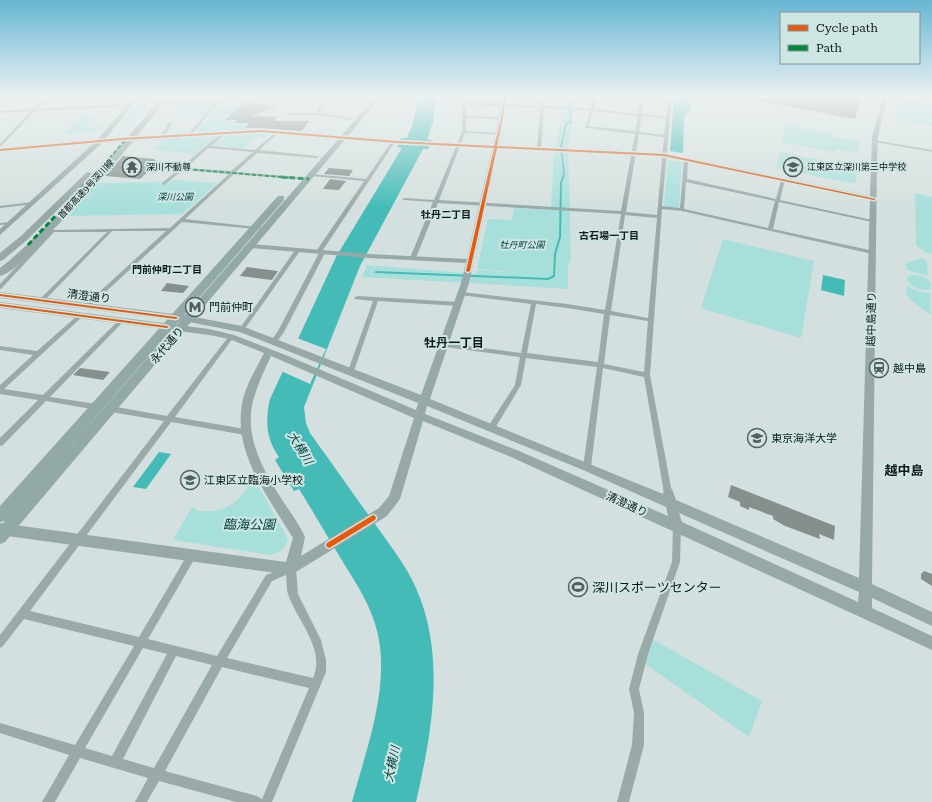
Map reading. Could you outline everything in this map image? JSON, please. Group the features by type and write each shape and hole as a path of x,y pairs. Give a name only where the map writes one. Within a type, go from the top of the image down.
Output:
{"highway":[{"name":"首都高速9号深川線","path":"0,258 24,238 107,157 127,134"},
{"name":"首都高速9号深川線","path":"0,273 27,250 73,205 134,134"},
{"path":"0,266 63,208 72,196 73,190"}],"main road":[{"name":"永代通り","path":"189,319 310,177 341,134"},
{"name":"永代通り","path":"2,532 110,409 254,228 318,157 342,134"},
{"name":"永代通り","path":"0,516 167,327 178,323"}],"street":[{"path":"0,146 11,134"},
{"path":"0,232 106,134"},
{"path":"161,138 163,134"},
{"path":"0,150 101,140 207,134"},
{"path":"164,184 222,134"},
{"path":"87,306 274,134"},
{"path":"294,134 395,142 664,155 874,199"},
{"path":"413,258 463,134"},
{"path":"141,802 220,661 269,578 291,569 373,518 390,505 394,499 424,401 462,294 498,134"},
{"path":"539,149 540,134"},
{"path":"587,467 607,312 632,154 637,134"},
{"path":"623,802 638,745 639,713 634,689 643,654 676,562 677,526 670,499 647,375 665,136 650,134"},
{"name":"越中島通り","path":"865,613 872,221 876,134"},
{"path":"28,245 74,198 128,138"},
{"path":"0,140 6,139"},
{"path":"875,141 932,151"},
{"path":"274,341 281,332 322,252 320,250 367,180 395,142"},
{"path":"208,146 318,157"},
{"path":"682,210 686,160"},
{"path":"161,167 299,178 310,177 367,180"},
{"path":"684,180 872,221"},
{"path":"770,229 783,180"},
{"path":"404,199 623,213 659,218"},
{"path":"0,207 32,203"},
{"path":"660,207 682,210 872,252"},
{"path":"180,220 265,229"},
{"path":"0,224 10,223"},
{"path":"0,287 53,231 172,229"},
{"path":"41,301 111,230"},
{"path":"251,246 368,256 470,261"},
{"path":"242,329 298,251"},
{"path":"462,294 607,312 651,320"},
{"name":"清澄通り","path":"0,295 87,306 178,323 231,337 515,454 677,526 932,643"},
{"path":"2,307 18,298"},
{"path":"357,298 459,304"},
{"path":"351,371 376,299"},
{"path":"491,428 518,385 534,302"},
{"name":"清澄通り","path":"2,307 167,327"},
{"path":"0,390 80,316"},
{"name":"清澄通り","path":"178,323 189,319 242,329 326,360 587,467 670,499 932,619"},
{"path":"0,443 120,322"},
{"path":"0,643 77,540 170,420 231,337"},
{"path":"445,345 600,365 647,375"},
{"path":"0,348 39,354"},
{"path":"266,802 321,672 322,659 320,646 293,593 291,569 299,537 255,462 245,432 247,404 269,352"},
{"path":"0,390 97,407"},
{"path":"110,409 245,432"},
{"path":"2,532 77,540 291,569"},
{"path":"48,802 192,555"},
{"path":"22,614 315,684"},
{"path":"115,763 174,650"},
{"path":"0,728 156,775 257,802"}],"green space":[{"name":"牡丹町公園","path":"558,134 570,134 568,147 571,259 568,267 568,289 362,277 367,265 476,274 478,270 532,274 477,269 488,219 512,220 514,208 551,210 554,147 556,147"},
{"path":"783,134 833,134 833,137 859,141 858,153 835,149 835,152 780,142"},
{"path":"225,135 270,135 266,138 257,137 244,148 213,146"},
{"path":"217,136 195,154 155,150 161,139"},
{"path":"780,152 857,167 856,184 776,168"},
{"path":"668,160 682,162 679,208 664,206"},
{"name":"深川公園","path":"174,180 217,183 182,214 65,216 96,183 161,182"},
{"path":"915,193 932,197 932,254 925,252 916,245"},
{"path":"723,239 814,261 801,338 701,308"},
{"path":"922,258 927,261 928,276 907,270 906,263"},
{"path":"911,275 922,276 931,282 931,289 921,290 911,285 907,280 907,277"},
{"path":"907,286 917,291 930,293 931,314 907,296"},
{"name":"臨海公園","path":"253,477 288,539 283,550 271,555 173,540 192,507 196,508 195,510 214,511 226,507 241,496"},
{"path":"652,639 762,701 749,737 644,663"}],"water":[{"name":"大横川","path":"408,134 429,134 427,139 432,140 428,149 423,149 360,266 304,407 306,423 310,433 397,555 412,579 425,614 431,640 433,694 431,721 416,802 352,802 371,734 380,687 381,663 379,640 373,618 360,589 299,489 294,491 275,460 279,457 269,437 267,415 270,399 336,257 402,148 397,147 401,138 407,138"},
{"path":"671,134 684,134 683,153 670,151"},
{"path":"823,275 845,280 844,296 821,290"},
{"path":"159,452 171,454 146,489 133,487"}],"pier":[{"path":"297,338 326,349 310,384 281,371"}],"building":[{"name":"深川不動尊","path":"123,156 155,159 154,160 158,161 156,162 158,163 140,179 105,176"},
{"path":"329,168 353,170 349,176 324,174"},
{"path":"330,179 346,181 339,190 323,189"},
{"path":"247,267 278,271 272,280 240,276"},
{"path":"167,283 189,286 183,293 161,291"},
{"path":"80,368 110,372 103,380 73,375"},
{"path":"731,485 835,526 834,540 819,534 820,539 785,526 773,519 773,516 749,507 749,510 740,506 740,502 728,497"},
{"path":"924,571 932,574 932,586 921,579 921,574"}],"waterway":[{"path":"563,178 564,173 561,147 564,134"},
{"path":"376,272 548,279 554,276 555,254 560,237 561,183 563,177"}],"marked path":[{"path":"28,245 69,203 127,138"},
{"path":"161,167 309,179"}],"cycle path":[{"path":"0,150 122,139 201,134"},
{"path":"303,134 397,142 664,155 874,199"},
{"path":"468,271 498,134"},
{"path":"0,295 176,318"},
{"path":"0,305 167,327"},
{"path":"329,545 373,518"}],"place":[{"name":"深川不動尊","path":"132,167"},
{"name":"江東区立深川第三中学校","path":"793,167"},
{"name":"門前仲町","path":"195,307"},
{"name":"越中島","path":"879,368"},
{"name":"東京海洋大学","path":"757,438"},
{"name":"江東区立臨海小学校","path":"190,480"},
{"name":"深川スポーツセンター","path":"578,587"}],"district":[{"name":"牡丹二丁目","path":"446,214"},
{"name":"古石場一丁目","path":"609,235"},
{"name":"門前仲町二丁目","path":"167,269"},
{"name":"牡丹一丁目","path":"454,343"},
{"name":"越中島","path":"904,470"}]}
